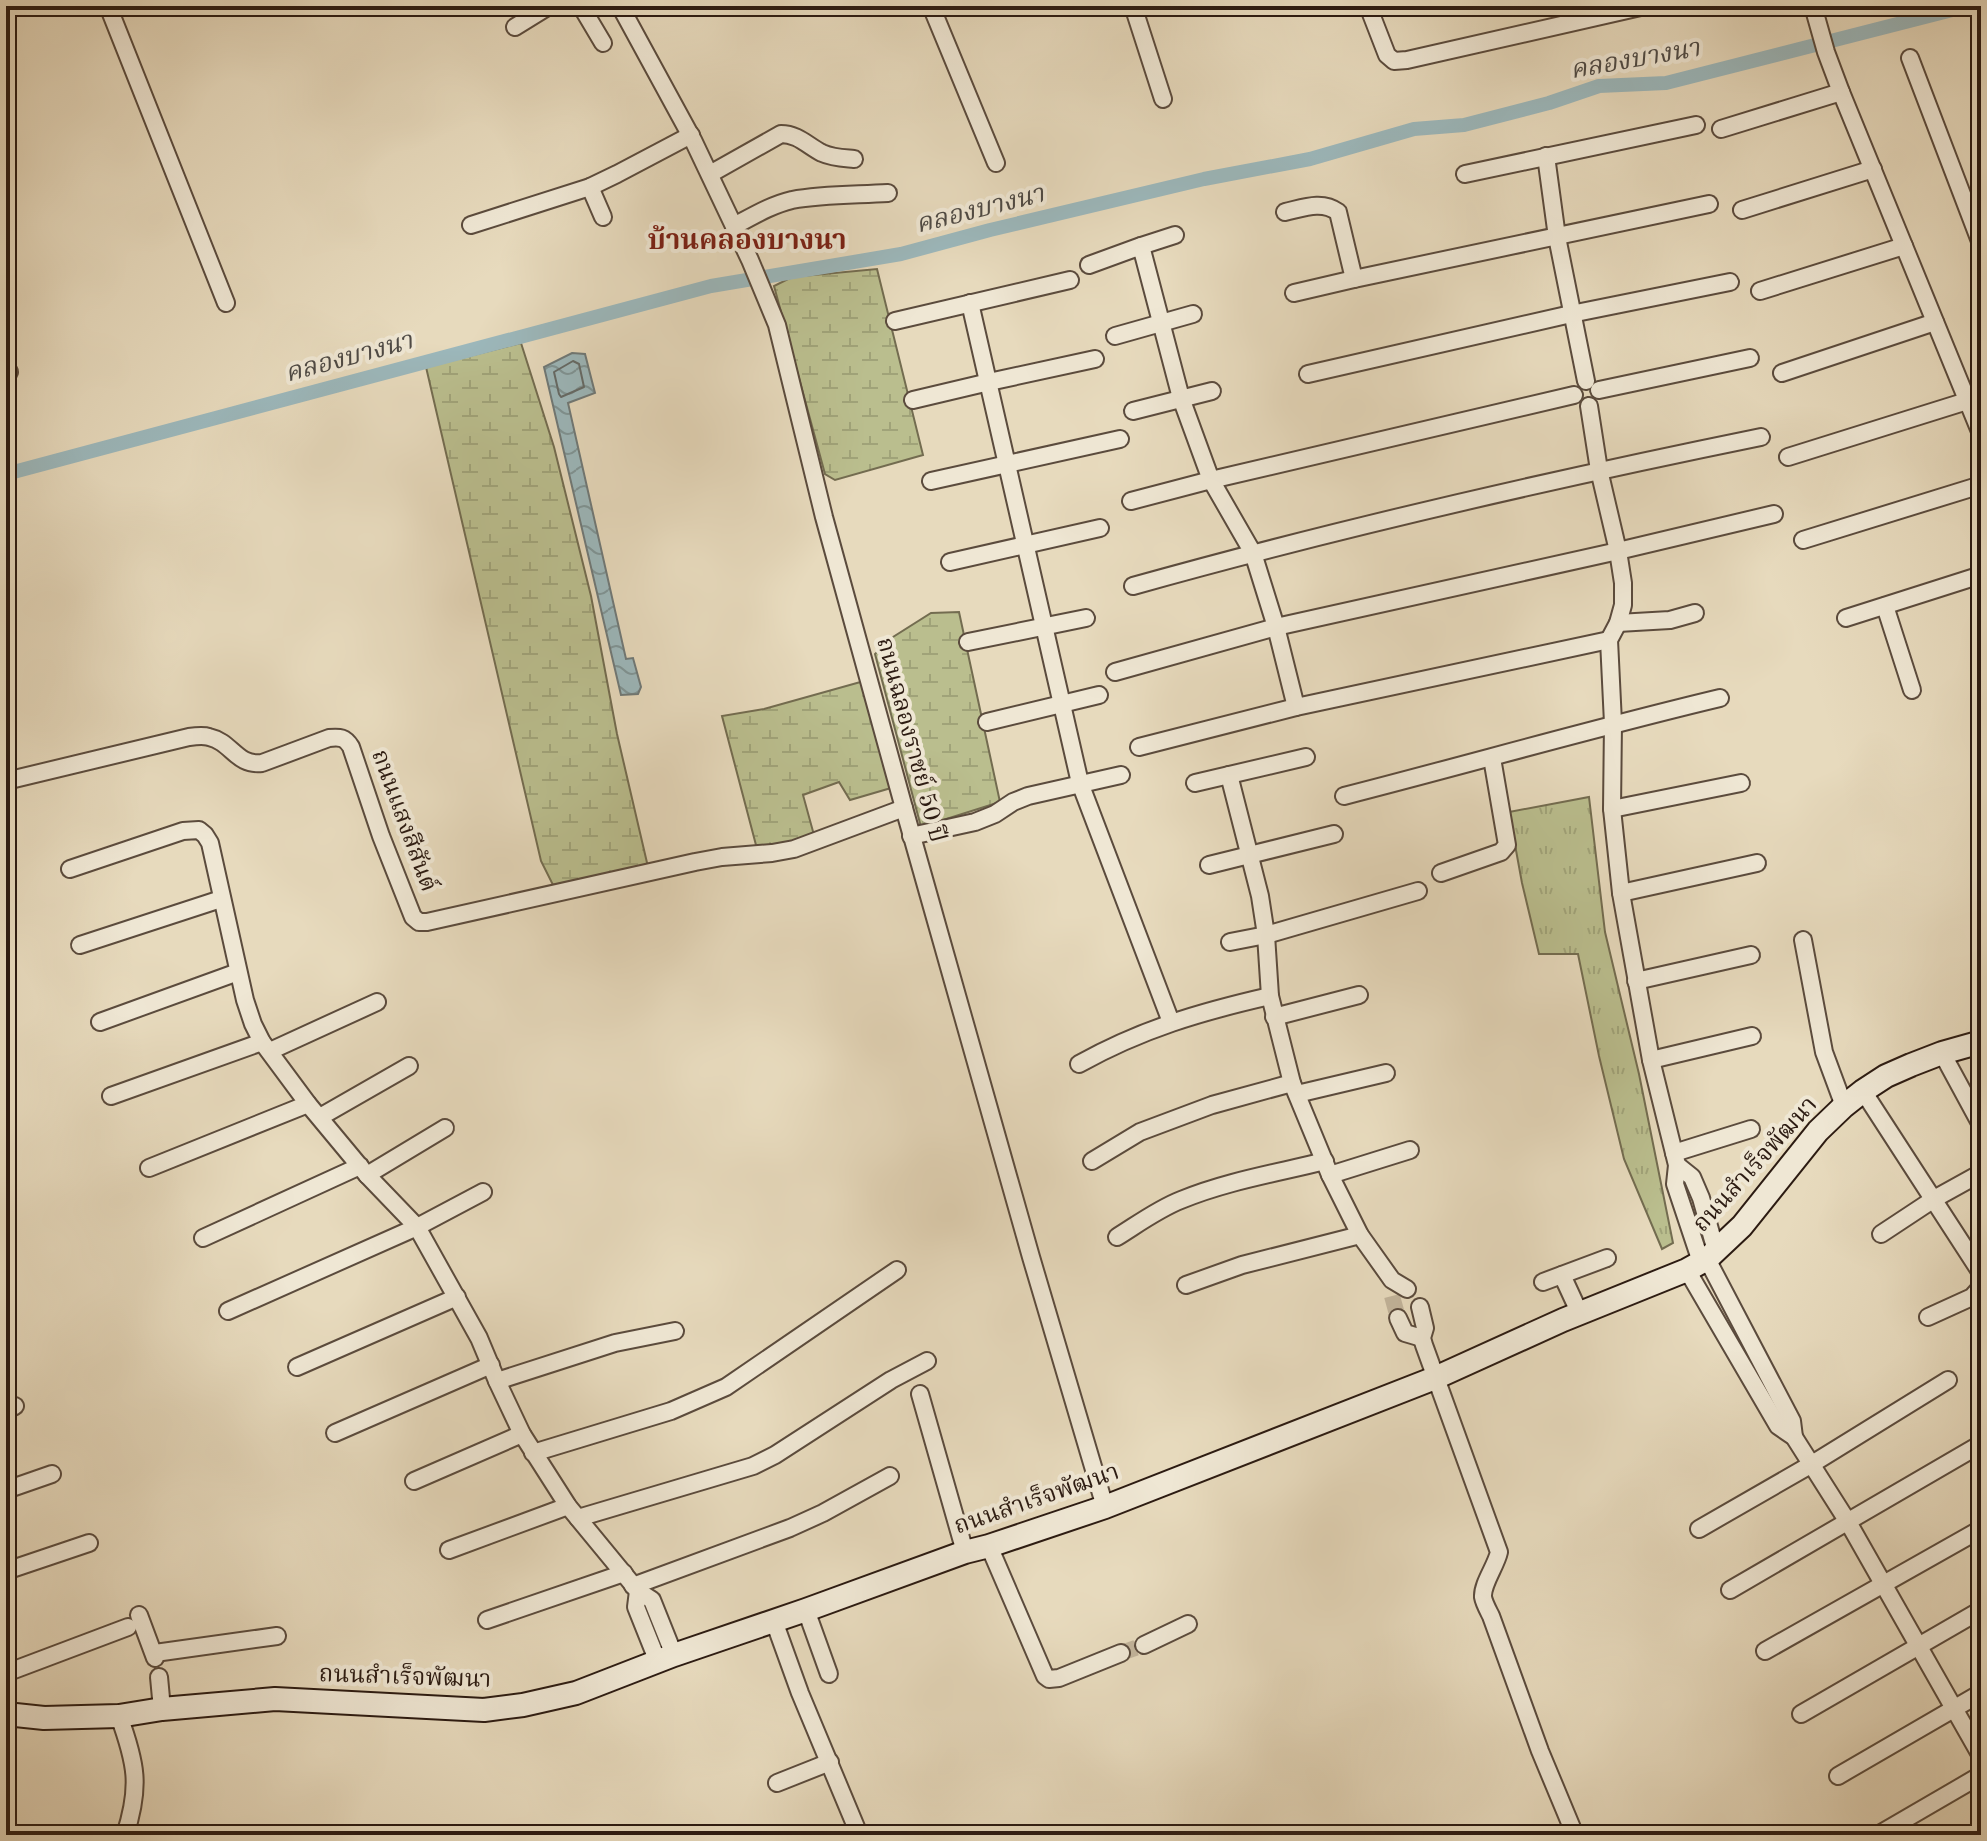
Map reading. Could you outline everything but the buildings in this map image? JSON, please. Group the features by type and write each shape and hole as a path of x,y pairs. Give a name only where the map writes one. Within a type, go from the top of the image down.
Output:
{"street":[{"path":"108,6 226,303"},
{"path":"515,27 549,6"},
{"path":"581,6 603,43"},
{"name":"ถนนฉลองราชย์ 50 ปี","path":"620,6 691,135 777,325 824,517 911,836 1105,1507"},
{"path":"931,6 996,163"},
{"path":"1133,6 1163,99"},
{"path":"1368,6 1387,55 1394,61 1645,6"},
{"path":"1813,6 1841,92 1981,434"},
{"path":"1910,58 1981,244"},
{"path":"1721,129 1841,92"},
{"path":"1465,174 1696,125"},
{"path":"710,174 781,134 798,138 833,157 854,159"},
{"path":"471,225 590,187 691,135"},
{"path":"1546,156 1571,314 1592,385 1597,400 1589,406 1577,401 1574,395 1579,383 1592,385 1750,358"},
{"path":"1742,210 1873,169"},
{"path":"590,187 603,217"},
{"path":"734,226 769,208 792,201 888,193"},
{"path":"1294,293 1709,204"},
{"path":"1285,212 1316,205 1329,206 1338,212 1354,279"},
{"path":"1089,265 1175,235"},
{"path":"1141,246 1181,398 1211,480 1253,553 1296,707"},
{"path":"1760,291 1904,246"},
{"path":"895,321 1070,280"},
{"path":"1308,374 1571,314 1730,282"},
{"path":"970,303 1080,783 1171,1022"},
{"path":"1115,336 1193,314"},
{"path":"1782,373 1935,322"},
{"path":"913,400 1095,359"},
{"path":"1133,411 1212,391"},
{"path":"1131,501 1574,395"},
{"path":"1788,457 1967,401"},
{"path":"1589,406 1623,583 1623,605 1609,640 1613,723 1612,809 1621,893 1651,1060 1676,1159 1692,1177 1701,1198 1703,1260 1747,1373 1778,1426 1794,1437 1848,1522 1981,1756"},
{"path":"1133,586 1253,553 1599,470 1761,437"},
{"path":"931,481 1120,439"},
{"path":"1803,540 1981,485"},
{"path":"1115,672 1276,627 1774,514"},
{"path":"950,562 1100,528"},
{"path":"1846,618 1981,575"},
{"path":"1885,606 1912,690"},
{"path":"1618,623 1670,620 1695,613"},
{"path":"968,642 1086,618"},
{"path":"1139,747 1296,707 1609,640"},
{"path":"987,722 1099,695"},
{"path":"1344,796 1613,723 1720,698"},
{"name":"ถนนแสงสีสันต์","path":"6,781 202,735 212,737 244,762 253,764 329,738 341,737 351,747 381,836 413,917 419,922 722,857 794,849 904,808"},
{"path":"1195,783 1306,757"},
{"path":"1441,873 1501,852 1507,845 1492,758"},
{"path":"911,836 975,822 1021,799 1121,775"},
{"path":"1229,775 1260,896 1274,1017 1295,1088 1360,1235 1397,1288"},
{"path":"1612,809 1741,783"},
{"path":"70,869 183,831 199,830 205,835 210,843 238,972 253,1024 308,1104 363,1171 417,1227 479,1338 533,1453 573,1512 632,1583 652,1600 666,1659"},
{"path":"1209,865 1334,834"},
{"path":"1621,893 1757,863"},
{"path":"1230,942 1266,935 1418,891"},
{"path":"80,945 221,899"},
{"path":"1803,940 1824,1052 1844,1106"},
{"path":"1636,981 1751,955"},
{"path":"100,1022 238,972"},
{"path":"1274,1017 1359,995"},
{"path":"1079,1064 1107,1048 1171,1022 1270,996"},
{"path":"111,1096 266,1046 377,1002"},
{"path":"1651,1060 1752,1036"},
{"name":"ถนนสำเร็จพัฒนา","path":"6,1714 44,1718 119,1716 275,1699 484,1710 576,1693 965,1552 1105,1507 1433,1372 1571,1295 1703,1260 1742,1226 1818,1131 1863,1091 1886,1076 1942,1053 1981,1042"},
{"path":"1942,1053 1981,1125"},
{"path":"320,1117 409,1066"},
{"path":"1092,1161 1140,1132 1212,1105 1386,1073"},
{"path":"1863,1091 1981,1273"},
{"path":"149,1168 308,1104"},
{"path":"203,1238 363,1171 445,1128"},
{"path":"1676,1159 1751,1129"},
{"path":"1117,1237 1157,1211 1220,1187 1410,1150"},
{"path":"1881,1234 1981,1173"},
{"path":"228,1311 417,1227 483,1192"},
{"path":"1186,1285 1242,1265 1360,1235"},
{"path":"1543,1282 1571,1295 1607,1258"},
{"path":"1703,1260 1792,1421 1794,1437"},
{"path":"533,1453 671,1411 726,1387 897,1270"},
{"path":"1928,1317 1977,1292 1981,1313"},
{"path":"297,1367 457,1297"},
{"path":"1420,1307 1425,1328 1423,1342 1499,1552 1483,1591 1483,1599 1575,1835"},
{"path":"1398,1318 1405,1333 1423,1342"},
{"path":"335,1433 494,1373 675,1331"},
{"path":"449,1550 573,1512 753,1466 927,1361"},
{"path":"1747,1373 1763,1366"},
{"path":"1699,1529 1948,1380"},
{"path":"920,1394 965,1552"},
{"path":"414,1481 522,1434"},
{"path":"1730,1590 1981,1444"},
{"path":"6,1490 52,1474"},
{"path":"487,1620 632,1583 790,1528 890,1476"},
{"path":"1765,1651 1981,1529"},
{"path":"6,1571 89,1543"},
{"path":"989,1546 1045,1676 1049,1679 1059,1678 1121,1653"},
{"path":"806,1610 829,1674"},
{"path":"1801,1714 1981,1610"},
{"path":"6,1673 134,1621 155,1656 277,1636"},
{"path":"774,1621 800,1693 856,1827 848,1835"},
{"path":"1144,1645 1188,1624"},
{"path":"159,1677 162,1709"},
{"path":"1838,1776 1981,1693"},
{"path":"119,1716 136,1781 132,1814 125,1835"},
{"path":"777,1783 830,1762"},
{"path":"1878,1835 1981,1775"}],"green space":[{"path":"877,269 923,455 835,480 825,474 774,286 792,277"},
{"path":"521,343 554,447 591,596 617,734 648,867 553,885 541,861 426,367"},
{"path":"959,612 1000,802 921,827 875,654 893,637 931,613"},
{"path":"864,681 891,788 850,800 839,782 803,795 814,835 783,846 756,845 722,716 764,709"},
{"path":"1589,797 1605,932 1639,1074 1673,1243 1662,1249 1624,1159 1578,954 1539,954 1509,812"}],"water":[{"path":"572,353 585,354 595,393 568,403 626,659 633,658 641,687 638,694 621,695 544,367"}],"waterway":[{"name":"คลองบางนา","path":"6,474 711,286 901,254 1204,179 1310,159 1414,129 1464,125 1549,103 1599,86 1666,83 1968,6"}],"tunnel":[{"path":"1392,1296 1398,1318"},
{"path":"1121,1653 1144,1645"}],"district":[{"name":"บ้านคลองบางนา","path":"747,242"}]}
